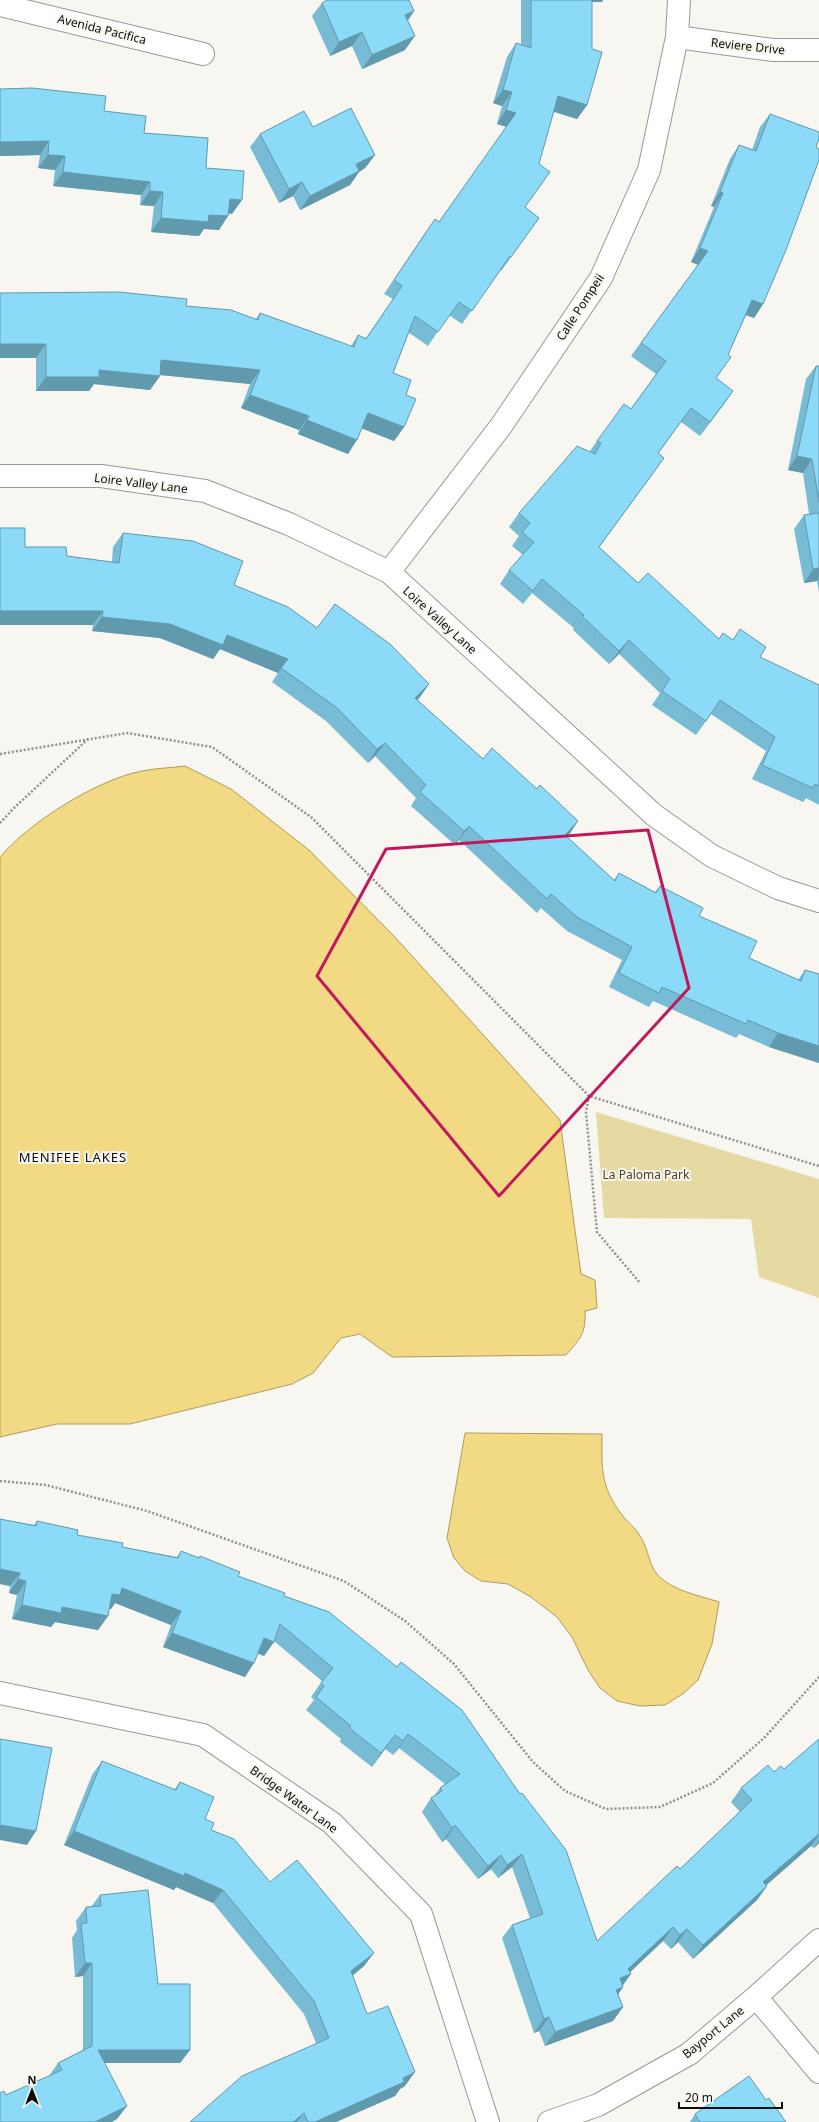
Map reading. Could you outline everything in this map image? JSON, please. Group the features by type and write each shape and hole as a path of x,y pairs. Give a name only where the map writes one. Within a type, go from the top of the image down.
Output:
{"street":[{"name":"Calle Pompeii","path":"389,572 501,426 601,278 649,170 677,37 679,0"},
{"name":"Avenida Pacifica","path":"0,4 203,54"},
{"name":"Reviere Drive","path":"677,37 773,50 819,50"},
{"name":"Loire Valley Lane","path":"0,476 101,476 205,491 289,524 389,572 654,815 712,856 778,888 819,901"},
{"name":"Bridge Water Lane","path":"0,1693 203,1735 332,1824 421,1914 488,2122"},
{"name":"Bayport Lane","path":"548,2122 598,2105 689,2054 756,1997 819,1940"},
{"path":"756,1997 819,2072"}],"path":[{"path":"0,754 126,733 212,747 311,817 589,1096 819,1166"},
{"path":"0,823 88,739"},
{"path":"589,1096 586,1112 596,1232 640,1283"},
{"path":"0,1481 46,1485 147,1511 344,1581 406,1621 454,1664 533,1762 565,1791 606,1809 660,1807 713,1784 764,1738 819,1677"}],"highlighted area":[{"path":"648,830 689,988 499,1196 317,976 386,849"}],"green space":[{"name":"La Paloma Park","path":"596,1112 819,1179 819,1298 759,1277 751,1219 604,1218"}],"shaded area":[{"path":"185,766 231,789 309,850 394,936 560,1120 581,1274 595,1280 597,1308 585,1311 585,1325 582,1335 566,1355 392,1357 360,1334 341,1338 313,1373 292,1384 130,1424 57,1424 0,1437 0,857 28,830 46,817 65,804 105,783 142,771"},
{"path":"465,1433 602,1434 602,1457 606,1486 615,1505 624,1518 636,1530 642,1540 654,1570 660,1577 675,1587 719,1602 712,1644 698,1680 684,1693 665,1705 640,1706 617,1701 600,1688 588,1670 572,1637 557,1617 531,1597 508,1584 481,1581 465,1571 454,1558 447,1538"}],"building":[{"path":"327,0 409,0 414,11 405,15 415,36 372,55 362,32 339,42 322,3"},
{"path":"531,0 592,0 592,49 602,52 587,105 558,96 539,164 550,172 525,207 539,218 511,257 510,256 472,311 459,302 438,332 415,316 393,373 411,380 406,395 416,399 404,427 368,413 357,440 307,420 309,416 250,395 260,370 161,360 160,376 99,370 99,377 46,377 46,344 0,344 0,293 119,292 187,299 186,306 231,310 258,320 260,313 354,347 358,335 366,339 402,286 394,280 435,219 439,222 516,113 506,110 512,92 503,90 516,43 531,48"},
{"path":"32,88 106,96 104,111 146,116 144,133 208,138 206,168 244,171 242,200 230,199 228,216 209,215 208,222 161,218 163,192 150,191 150,182 63,172 65,156 48,155 49,141 0,142 0,89"},
{"path":"351,108 375,155 356,164 359,171 310,196 302,182 289,189 260,134 304,111 313,127"},
{"path":"770,114 819,132 819,139 816,147 819,149 819,160 786,250 763,304 752,300 728,355 731,357 716,378 733,391 710,422 691,408 658,453 664,458 599,547 638,583 648,573 719,639 723,633 733,640 740,629 766,647 760,657 819,685 819,786 815,784 813,788 762,765 775,737 720,700 706,721 662,691 670,679 629,640 619,651 582,616 584,615 542,579 533,591 509,570 534,542 522,532 530,523 519,513 577,446 595,454 601,443 597,441 624,404 631,409 666,361 641,343 708,251 700,248 723,193 720,192 739,145 756,151"},
{"path":"816,366 819,366 819,502 812,459 797,456"},
{"path":"819,513 819,568 813,569 804,515"},
{"path":"0,528 25,528 25,547 66,547 67,556 119,563 123,533 193,541 243,561 234,585 288,607 317,628 335,604 390,644 429,684 415,698 483,759 492,748 537,789 540,785 578,821 565,835 615,881 619,873 656,893 660,886 703,908 699,916 757,941 749,958 801,981 805,970 819,974 819,1046 778,1033 748,1020 746,1024 662,987 659,993 619,973 632,947 577,917 551,894 547,899 469,826 464,831 420,792 426,785 385,743 377,749 336,707 281,668 288,659 227,635 223,645 170,624 102,617 103,611 0,611"},
{"path":"0,1519 36,1526 37,1521 78,1530 77,1535 123,1543 122,1547 178,1558 181,1551 199,1558 200,1556 240,1572 238,1576 285,1593 284,1596 329,1612 397,1667 401,1662 462,1710 520,1794 522,1793 566,1850 597,1941 677,1866 680,1869 752,1800 741,1788 768,1765 774,1772 781,1766 784,1769 819,1739 819,1834 763,1882 767,1886 703,1945 687,1929 680,1935 673,1927 628,1969 631,1974 620,1978 623,1987 616,1990 623,2007 555,2032 549,2017 544,2019 512,1925 543,1914 522,1854 507,1865 501,1855 488,1866 455,1825 452,1828 431,1798 442,1791 440,1788 460,1774 408,1734 403,1741 395,1735 381,1753 349,1728 351,1726 316,1697 324,1686 321,1683 333,1668 280,1624 274,1642 264,1638 254,1663 172,1633 181,1611 122,1588 120,1595 112,1594 108,1616 62,1607 61,1613 22,1605 26,1581 18,1579 20,1573 0,1569"},
{"path":"0,1739 52,1748 36,1831 0,1825"},
{"path":"102,1761 176,1790 180,1782 214,1797 205,1819 214,1823 211,1830 234,1839 270,1882 297,1860 374,1953 351,1971 367,2014 388,2006 415,2072 403,2078 404,2082 315,2122 308,2122 304,2113 293,2122 190,2122 242,2076 329,2038 314,2001 223,1890 185,1873 184,1876 74,1831"},
{"path":"148,1890 158,1984 190,1984 190,2050 98,2050 127,2106 95,2122 0,2122 0,2093 4,2091 6,2095 62,2070 58,2063 92,2046 92,1963 85,1963 81,1924 87,1923 86,1907 101,1906 100,1895"},
{"path":"749,2076 766,2100 769,2098 786,2122 700,2122 695,2114"}],"district":[{"name":"MENIFEE LAKES","path":"73,1157"}]}
